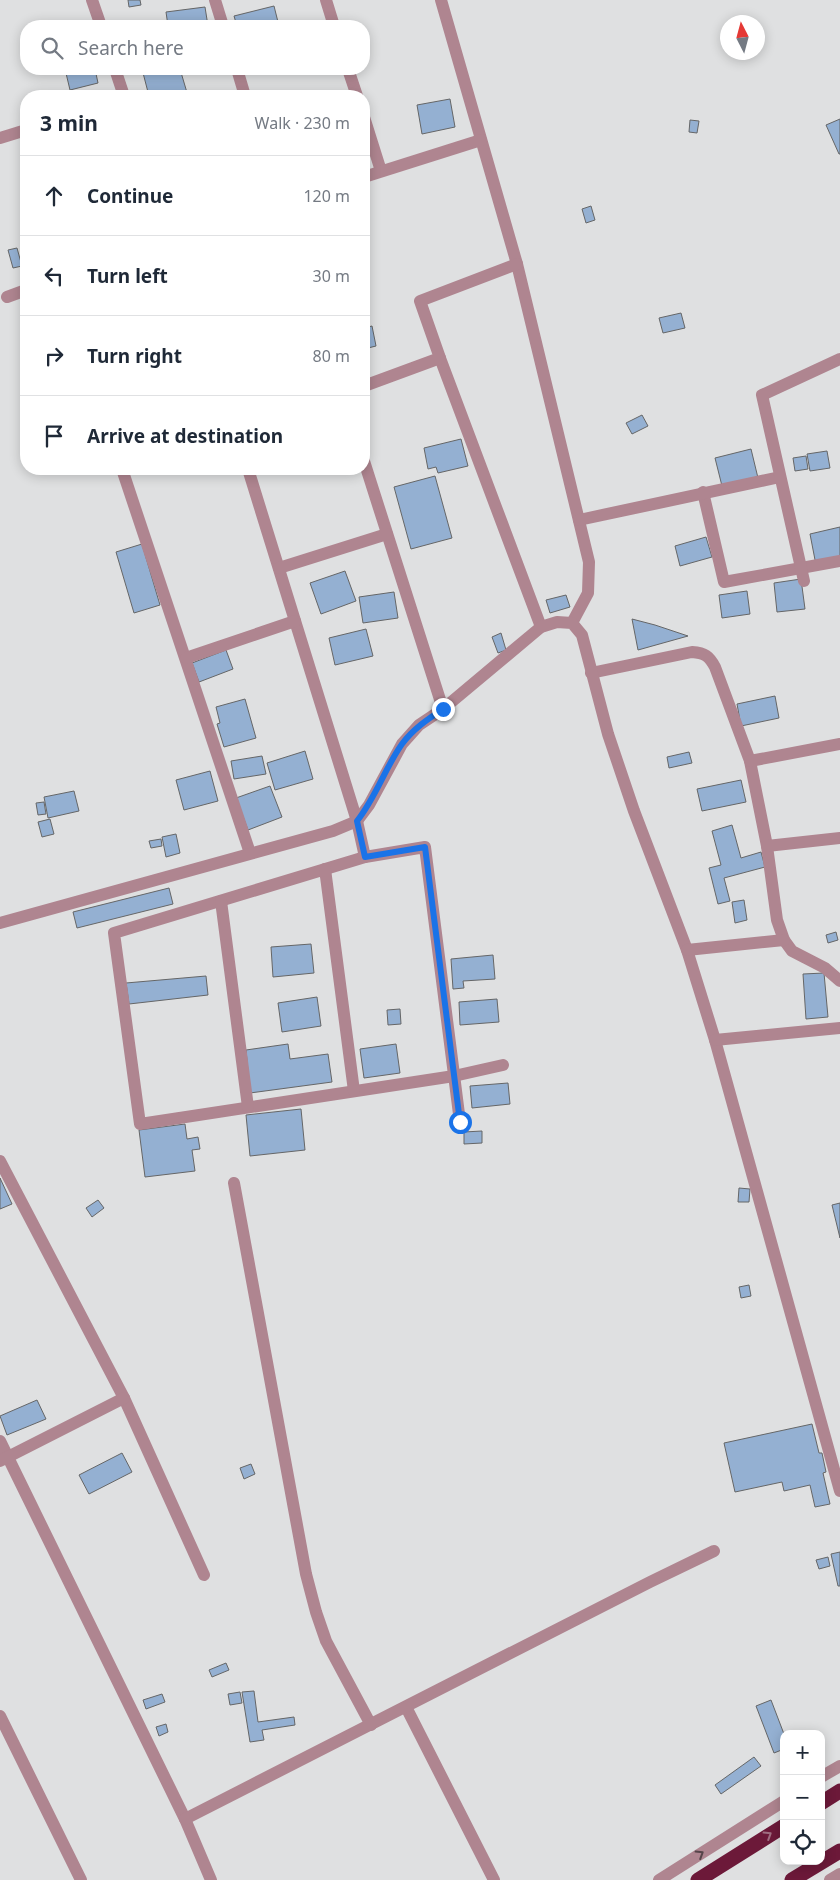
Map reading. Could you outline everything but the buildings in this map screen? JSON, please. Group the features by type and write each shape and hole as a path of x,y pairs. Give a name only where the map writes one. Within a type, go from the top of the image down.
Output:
{"highway":[{"path":"825,1800 840,1791"},
{"path":"698,1880 780,1829"},
{"path":"792,1880 840,1851"}],"street":[{"path":"92,0 99,20"},
{"path":"215,0 221,20"},
{"path":"326,0 332,20"},
{"path":"441,0 517,264 589,562 590,578 588,593 572,623"},
{"path":"117,75 122,90"},
{"path":"239,75 244,90"},
{"path":"350,75 355,90"},
{"path":"0,138 20,132"},
{"path":"370,136 381,172"},
{"path":"370,175 481,140"},
{"path":"517,264 420,301 541,627"},
{"path":"7,297 20,292"},
{"path":"370,384 440,358"},
{"path":"802,575 762,395 840,359"},
{"path":"124,475 250,853"},
{"path":"250,475 357,821 365,857"},
{"path":"368,475 443,709"},
{"path":"579,520 780,477"},
{"path":"703,492 724,582 802,575 840,561"},
{"path":"279,568 387,534"},
{"path":"186,658 295,621"},
{"path":"0,923 333,831 357,821 370,805 402,744 420,725 443,709 541,627 557,622 572,623 582,635 608,734 634,811 687,950 715,1040 840,1487"},
{"path":"591,673 692,652 700,652 709,656 750,761 767,846 777,920 784,940 792,951 825,968 840,981"},
{"path":"750,761 840,744"},
{"path":"767,846 840,838"},
{"path":"460,1122 454,1076 425,847 365,857 114,932 140,1124 454,1076 503,1066"},
{"path":"325,869 354,1091"},
{"path":"221,901 248,1107"},
{"path":"687,950 784,940"},
{"path":"715,1040 840,1028"},
{"path":"0,1161 124,1398 204,1575"},
{"path":"234,1183 306,1574 326,1641 371,1725"},
{"path":"4,1459 124,1398"},
{"path":"0,1441 4,1459 185,1819 211,1880"},
{"path":"185,1819 714,1551"},
{"path":"406,1707 494,1880"},
{"path":"0,1716 81,1880"},
{"path":"824,1775 840,1766"},
{"path":"659,1880 780,1804"},
{"path":"830,1880 840,1874"}],"route":[{"path":"443,709 420,725 402,744 370,805 357,821 365,857 425,847 460,1122"}]}
